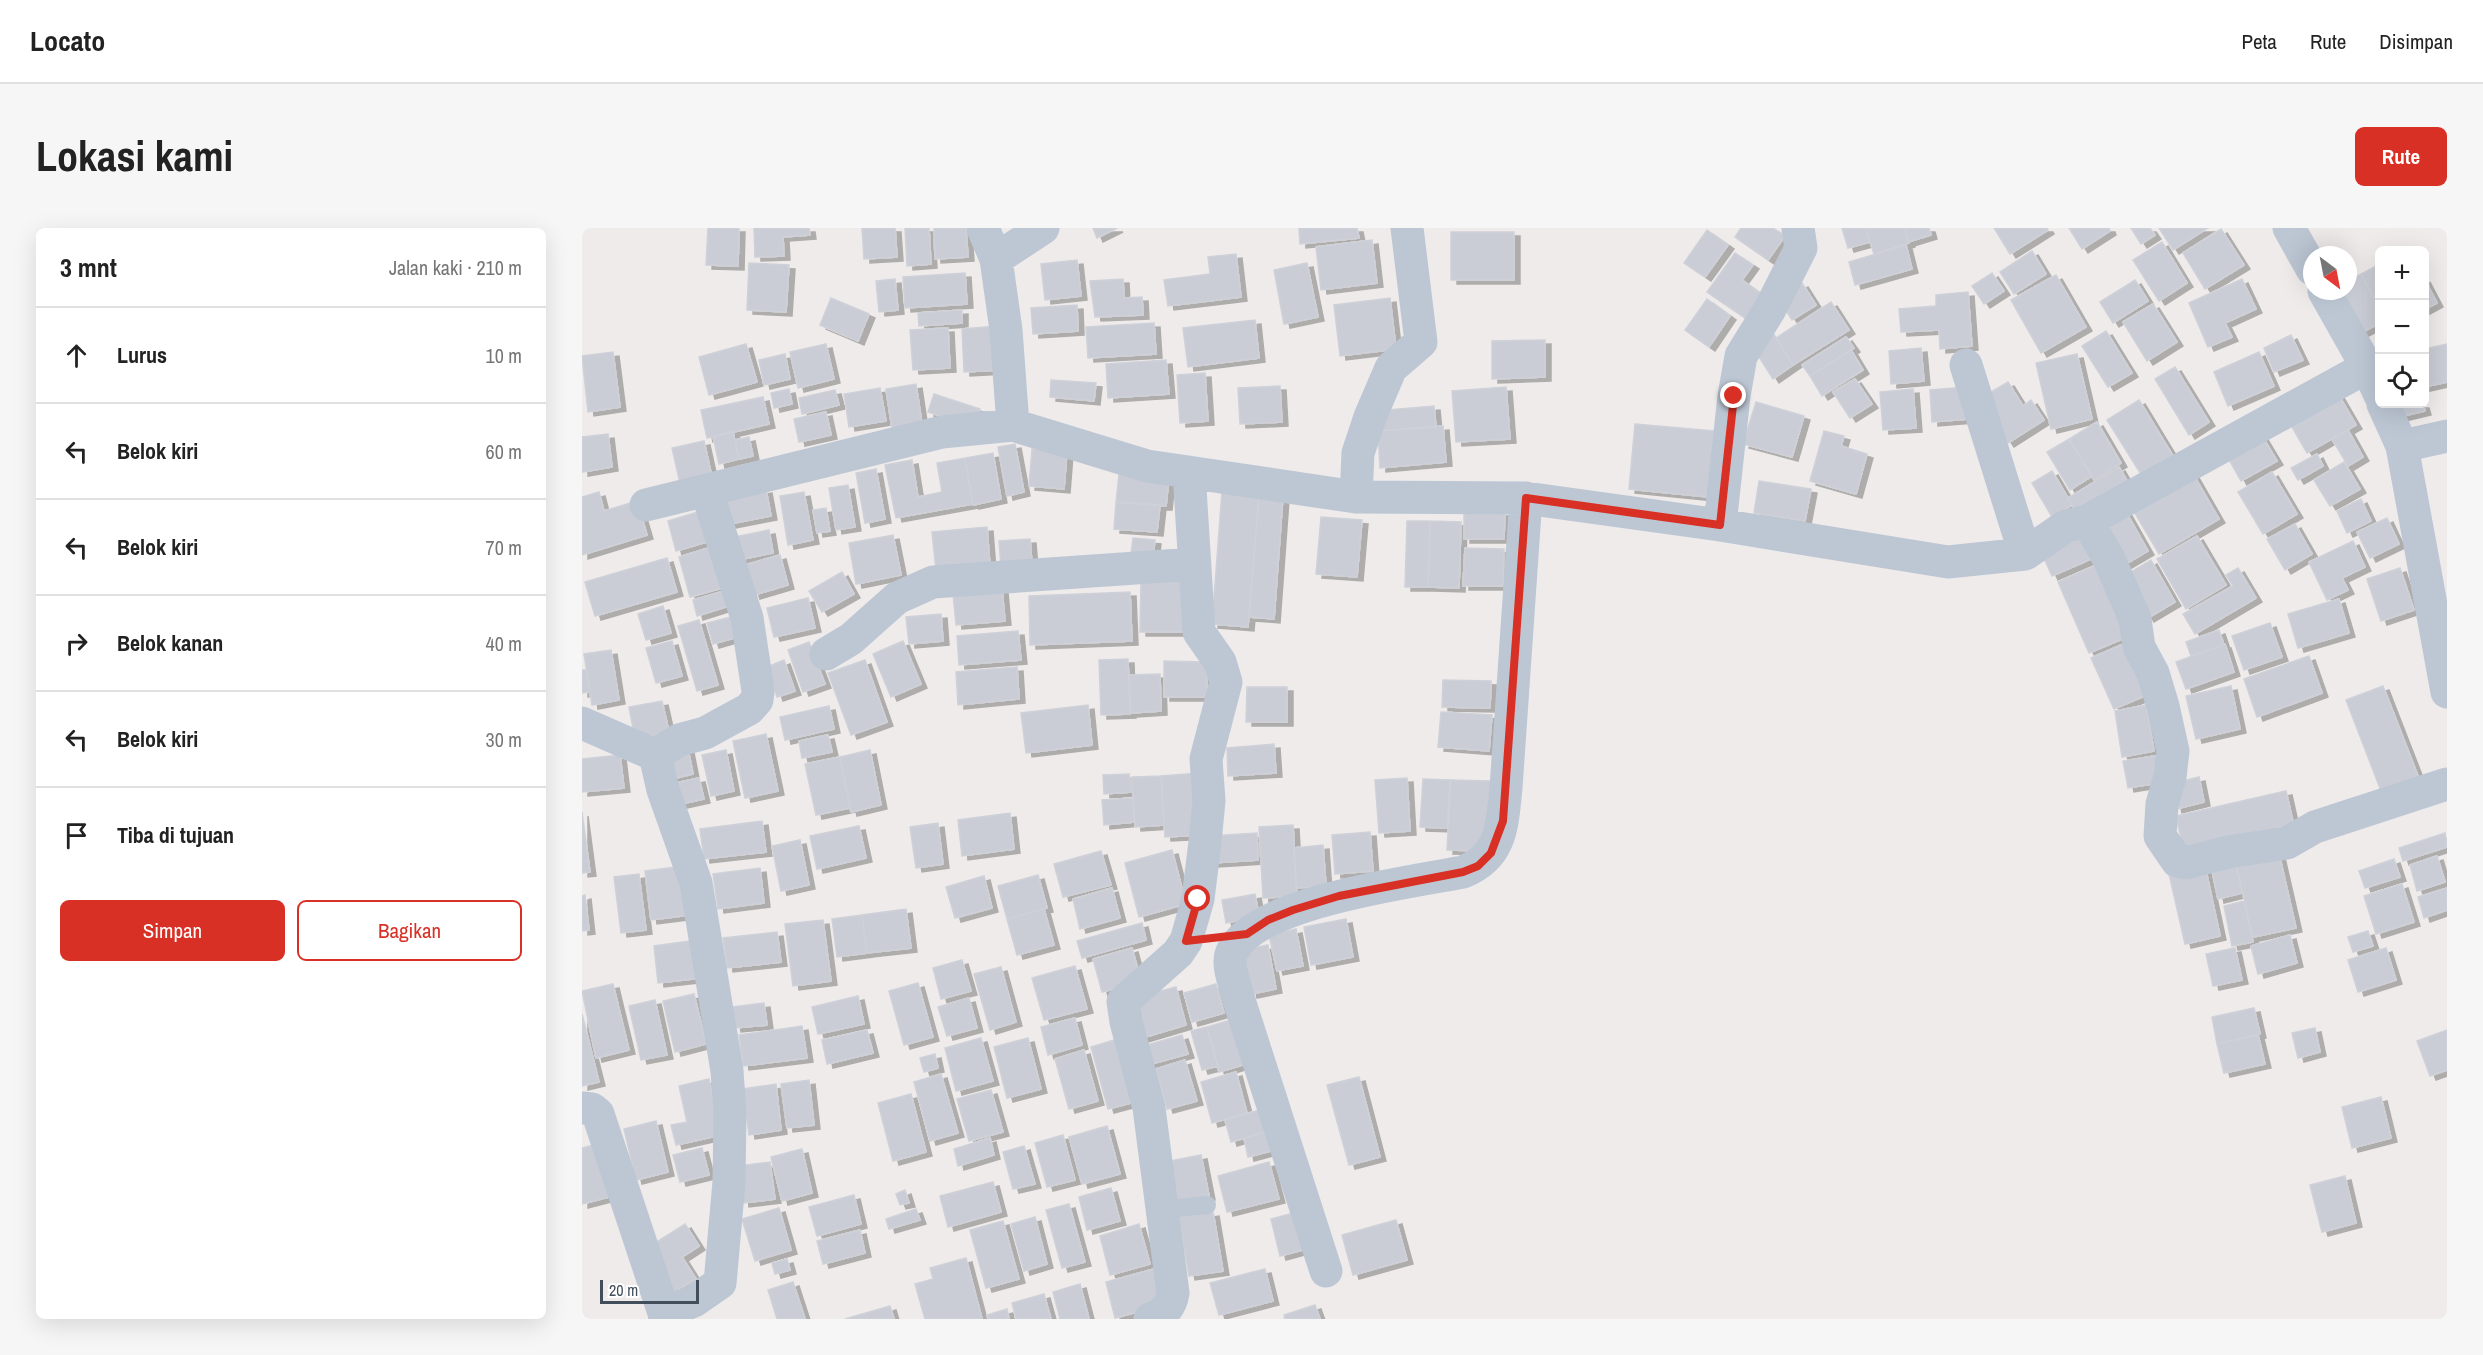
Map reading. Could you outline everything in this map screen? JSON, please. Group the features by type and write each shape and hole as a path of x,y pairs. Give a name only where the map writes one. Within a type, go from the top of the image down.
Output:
{"street":[{"path":"983,228 996,259 1006,330 1013,425"},
{"path":"996,259 1043,228"},
{"path":"1356,496 1358,453 1370,417 1391,368 1422,342 1407,228"},
{"path":"1720,525 1734,396 1741,356 1770,309 1801,248 1798,228"},
{"path":"2289,228 2303,253"},
{"path":"646,505 942,432 1013,425 1147,466 1356,496 1526,498 1720,525 1948,562 2025,554 2066,526 2087,521 2373,381 2329,300"},
{"path":"1966,364 2025,554"},
{"path":"2385,408 2402,446 2447,692"},
{"path":"2402,446 2447,436"},
{"path":"1150,1319 1166,1310 1172,1303 1173,1293 1149,1108 1125,1022 1123,1002 1178,953 1186,941 1198,899 1205,842 1209,801 1206,759 1226,682 1220,662 1199,632 1189,472"},
{"path":"655,755 679,740 705,733 749,710 756,700 758,691 747,618 706,492"},
{"path":"1326,1271 1230,964 1232,952 1247,934 1268,920 1293,910 1339,896 1463,872 1478,866 1491,853 1503,821 1526,498"},
{"path":"2087,521 2109,559 2135,619 2139,647 2153,673 2163,706 2173,751 2170,777 2162,804 2160,836 2177,861 2186,862 2228,852 2287,843 2315,827 2447,784"},
{"path":"825,654 851,639 886,606 912,590 933,582 1194,564"},
{"path":"582,723 655,755"},
{"path":"582,1108 592,1109 598,1114 664,1316 694,1301 720,1283 729,1182 730,1113 728,1071 696,883 663,790 655,755"},
{"path":"1186,941 1247,934"}],"lane":[{"path":"1161,1205 1178,1208 1207,1205"}],"building":[{"path":"708,228 739,228 738,266 706,265"},
{"path":"754,228 809,228 810,235 783,237 784,256 755,257"},
{"path":"862,228 895,228 897,257 864,259"},
{"path":"905,228 929,228 931,264 907,266"},
{"path":"934,228 966,228 968,257 935,259"},
{"path":"1093,228 1117,228 1097,238"},
{"path":"1299,228 1357,228 1359,238 1300,244"},
{"path":"1741,228 1773,228 1785,236 1768,260 1735,237"},
{"path":"1842,228 1866,228 1870,242 1848,248"},
{"path":"1866,228 1905,228 1909,243 1874,254"},
{"path":"1905,228 1929,228 1931,235 1908,242"},
{"path":"1994,228 2047,228 2048,230 2010,254"},
{"path":"2069,228 2109,228 2110,231 2082,249"},
{"path":"2131,228 2150,228 2155,235 2141,244"},
{"path":"2159,228 2208,228 2173,250"},
{"path":"2221,229 2244,265 2205,289 2183,253"},
{"path":"1707,230 1728,245 1705,277 1684,263"},
{"path":"1451,232 1514,232 1514,280 1451,280"},
{"path":"1372,240 1377,283 1321,290 1316,247"},
{"path":"2162,242 2187,283 2159,301 2133,260"},
{"path":"1906,245 1912,269 1855,285 1849,262"},
{"path":"2032,251 2046,274 2014,294 2000,272"},
{"path":"1735,253 1753,265 1742,280 1771,301 1754,324 1707,292"},
{"path":"1236,254 1241,297 1168,306 1164,280 1210,274 1208,257"},
{"path":"1077,260 1081,296 1045,300 1041,264"},
{"path":"749,263 789,265 786,312 747,310"},
{"path":"1307,263 1318,317 1284,324 1274,270"},
{"path":"2375,267 2375,299 2361,274"},
{"path":"965,273 967,304 905,308 903,277"},
{"path":"1992,273 2004,291 1984,304 1972,286"},
{"path":"2361,274 2375,299 2375,326 2359,334 2341,300 2357,300 2357,276"},
{"path":"2056,275 2086,327 2041,353 2011,300"},
{"path":"895,279 898,310 879,312 876,281"},
{"path":"1123,279 1124,298 1142,297 1143,315 1095,317 1090,281"},
{"path":"2242,279 2256,309 2225,323 2232,337 2208,347 2189,303"},
{"path":"2135,280 2148,301 2113,323 2100,302"},
{"path":"1802,283 1816,305 1792,320 1778,298"},
{"path":"2429,288 2437,303 2429,307"},
{"path":"1968,292 1972,346 1940,349 1939,330 1901,332 1899,309 1936,306 1936,295"},
{"path":"831,298 869,314 858,341 820,325"},
{"path":"1390,298 1396,349 1340,356 1334,305"},
{"path":"1707,299 1730,316 1709,347 1685,330"},
{"path":"1831,302 1849,330 1793,365 1776,338"},
{"path":"2153,304 2177,342 2147,361 2123,322"},
{"path":"1077,305 1078,331 1033,334 1031,308"},
{"path":"962,310 962,323 919,326 918,313"},
{"path":"1255,320 1259,358 1188,367 1183,328"},
{"path":"1154,323 1156,354 1088,358 1086,327"},
{"path":"997,326 999,370 964,372 962,329"},
{"path":"948,328 950,368 913,370 910,330"},
{"path":"2106,331 2132,373 2108,387 2082,346"},
{"path":"1773,333 1793,365 1773,379 1752,346"},
{"path":"2291,335 2303,360 2274,372 2264,348"},
{"path":"1846,337 1854,348 1810,376 1802,365"},
{"path":"1545,340 1545,377 1492,379 1492,341"},
{"path":"746,344 757,382 709,395 699,357"},
{"path":"826,344 834,379 798,388 790,352"},
{"path":"2447,344 2447,382 2429,386 2429,348"},
{"path":"1921,348 1924,381 1891,384 1889,351"},
{"path":"1851,350 1863,370 1822,396 1810,376"},
{"path":"613,352 620,407 588,412 582,356"},
{"path":"2259,352 2274,386 2228,406 2214,372"},
{"path":"785,354 790,379 764,385 759,360"},
{"path":"2077,354 2092,419 2051,429 2036,363"},
{"path":"1166,360 1169,394 1108,398 1106,364"},
{"path":"2175,367 2209,422 2189,435 2155,379"},
{"path":"1205,373 1208,421 1180,423 1177,375"},
{"path":"1855,379 1872,404 1850,418 1833,392"},
{"path":"1051,380 1096,383 1094,401 1050,397"},
{"path":"2008,382 2023,406 2031,400 2044,420 2008,443 1979,399"},
{"path":"916,384 922,424 892,429 886,389"},
{"path":"1280,386 1282,422 1240,424 1238,388"},
{"path":"1506,387 1510,439 1456,442 1452,391"},
{"path":"1966,387 1968,419 1932,422 1930,390"},
{"path":"880,388 886,421 849,427 844,394"},
{"path":"789,389 792,404 774,408 771,393"},
{"path":"1913,389 1916,428 1883,430 1880,392"},
{"path":"835,390 839,405 802,414 799,398"},
{"path":"2337,392 2356,425 2307,453 2288,420"},
{"path":"934,394 980,409 974,427 928,412"},
{"path":"763,397 769,424 707,438 701,410"},
{"path":"2139,400 2173,456 2142,476 2107,420"},
{"path":"1756,402 1804,416 1792,457 1743,444"},
{"path":"1434,406 1436,427 1378,431 1376,411"},
{"path":"2392,408 2424,408 2425,411 2395,418"},
{"path":"826,412 831,435 799,442 794,419"},
{"path":"2097,422 2121,463 2094,480 2069,439"},
{"path":"1635,424 1714,431 1708,497 1629,489"},
{"path":"1443,426 1446,462 1380,468 1378,431"},
{"path":"2348,430 2363,457 2348,466 2332,439"},
{"path":"1824,431 1844,436 1841,446 1867,454 1856,494 1810,481"},
{"path":"733,432 739,459 719,464 713,436"},
{"path":"608,434 612,467 582,472 582,437"},
{"path":"2262,436 2277,461 2241,481 2227,456"},
{"path":"749,437 753,456 739,459 735,440"},
{"path":"2069,439 2092,476 2070,490 2047,452"},
{"path":"704,441 713,482 681,488 672,448"},
{"path":"1015,444 1024,492 1007,496 998,447"},
{"path":"1032,449 1067,451 1064,489 1029,486"},
{"path":"993,453 1001,499 973,505 965,458"},
{"path":"2317,454 2323,466 2298,480 2291,468"},
{"path":"965,458 973,504 896,518 885,465 912,460 918,497 942,492 937,463"},
{"path":"2344,462 2360,489 2330,506 2314,480"},
{"path":"2119,467 2130,486 2079,517 2068,498"},
{"path":"876,469 885,519 865,523 856,473"},
{"path":"2052,471 2072,505 2052,517 2032,483"},
{"path":"2272,472 2297,514 2263,534 2238,492"},
{"path":"1119,474 1169,478 1166,506 1116,502"},
{"path":"2193,474 2219,519 2159,554 2133,510"},
{"path":"1759,481 1811,489 1805,521 1754,513"},
{"path":"848,485 855,527 836,530 829,488"},
{"path":"766,489 771,516 724,525 720,497"},
{"path":"1222,491 1259,494 1248,627 1212,624"},
{"path":"599,492 604,511 637,501 647,535 582,555 582,497"},
{"path":"804,492 813,540 788,545 780,496"},
{"path":"1259,494 1283,496 1274,619 1249,617"},
{"path":"2361,499 2371,521 2347,533 2337,511"},
{"path":"1116,502 1160,505 1157,532 1114,529"},
{"path":"826,508 830,531 817,533 813,510"},
{"path":"2125,510 2148,551 2119,568 2096,528"},
{"path":"701,511 710,541 676,551 668,521"},
{"path":"1464,512 1505,512 1504,539 1464,539"},
{"path":"1321,517 1362,520 1357,577 1316,574"},
{"path":"2387,518 2399,544 2370,558 2357,532"},
{"path":"1407,521 1430,521 1428,587 1405,587"},
{"path":"1430,521 1461,522 1459,588 1428,587"},
{"path":"2295,524 2312,554 2285,570 2267,539"},
{"path":"987,527 990,566 936,571 932,532"},
{"path":"769,530 773,553 733,561 729,538"},
{"path":"2091,532 2100,555 2052,576 2042,554"},
{"path":"893,535 901,575 856,584 849,543"},
{"path":"2197,536 2226,585 2186,609 2157,559"},
{"path":"1133,538 1155,540 1153,556 1131,554"},
{"path":"1030,539 1032,564 1001,567 999,541"},
{"path":"2353,541 2365,567 2342,578 2348,590 2327,600 2309,562"},
{"path":"715,546 726,587 690,597 679,557"},
{"path":"1465,548 1504,549 1503,586 1463,586"},
{"path":"780,555 788,585 754,595 745,565"},
{"path":"667,558 677,592 595,616 585,582"},
{"path":"2151,560 2175,602 2148,618 2124,576"},
{"path":"2103,562 2134,634 2089,653 2058,582"},
{"path":"2238,568 2256,598 2195,634 2183,614 2233,586 2226,575"},
{"path":"2400,568 2414,610 2381,621 2367,579"},
{"path":"842,572 854,594 822,612 809,591"},
{"path":"1141,581 1188,581 1187,632 1140,632"},
{"path":"731,589 735,604 697,616 693,600"},
{"path":"1002,589 1005,621 956,625 953,594"},
{"path":"1130,592 1132,641 1030,645 1029,596"},
{"path":"808,598 815,628 774,637 767,608"},
{"path":"2339,599 2349,633 2298,648 2288,614"},
{"path":"663,606 671,633 646,640 638,614"},
{"path":"941,614 943,641 909,644 906,617"},
{"path":"735,616 741,636 713,644 707,623"},
{"path":"699,620 718,685 697,691 678,626"},
{"path":"2270,623 2282,657 2244,670 2232,636"},
{"path":"2219,630 2224,645 2191,656 2186,642"},
{"path":"1018,631 1021,660 959,665 957,636"},
{"path":"672,641 682,676 656,683 646,648"},
{"path":"903,641 921,684 891,697 873,654"},
{"path":"809,642 825,684 803,692 788,650"},
{"path":"2126,643 2149,694 2114,709 2091,658"},
{"path":"2225,644 2234,672 2186,689 2176,662"},
{"path":"611,650 619,700 592,705 584,654"},
{"path":"2309,656 2322,693 2257,717 2244,679"},
{"path":"1128,659 1130,714 1101,715 1099,660"},
{"path":"784,660 795,691 777,697 767,667"},
{"path":"865,660 887,722 851,735 828,673"},
{"path":"1164,661 1207,662 1207,697 1164,697"},
{"path":"1017,667 1019,699 958,705 956,672"},
{"path":"582,670 586,670 590,692 582,693"},
{"path":"1160,674 1161,711 1131,713 1129,675"},
{"path":"1443,680 1491,681 1490,708 1442,707"},
{"path":"2231,686 2240,729 2196,739 2186,696"},
{"path":"2383,686 2418,776 2381,791 2346,700"},
{"path":"1247,687 1287,687 1287,722 1246,722"},
{"path":"662,701 669,732 635,739 629,707"},
{"path":"1088,705 1092,745 1026,753 1021,713"},
{"path":"2146,705 2154,751 2122,757 2115,711"},
{"path":"829,706 834,729 785,740 780,717"},
{"path":"1441,712 1492,715 1489,751 1438,747"},
{"path":"766,734 778,791 745,798 733,741"},
{"path":"828,735 832,752 802,758 799,741"},
{"path":"1274,744 1276,773 1228,776 1227,748"},
{"path":"688,749 693,774 672,779 667,754"},
{"path":"726,750 734,791 711,796 702,755"},
{"path":"870,750 881,805 851,812 840,757"},
{"path":"620,755 624,788 582,792 582,759"},
{"path":"2160,755 2165,782 2128,788 2123,761"},
{"path":"840,757 850,808 816,815 805,764"},
{"path":"1199,773 1202,835 1165,837 1161,776"},
{"path":"1129,774 1131,792 1104,794 1103,775"},
{"path":"1161,776 1164,825 1135,827 1132,777"},
{"path":"2199,777 2204,802 2176,809 2171,784"},
{"path":"699,778 704,799 676,805 671,784"},
{"path":"1407,778 1410,831 1379,833 1375,780"},
{"path":"1423,779 1450,780 1447,828 1420,827"},
{"path":"1451,780 1491,781 1487,851 1447,850"},
{"path":"2286,791 2295,831 2185,856 2176,816"},
{"path":"1133,798 1134,822 1104,825 1102,800"},
{"path":"582,812 590,872 582,873"},
{"path":"1010,813 1014,849 962,856 958,820"},
{"path":"762,821 766,852 704,859 700,829"},
{"path":"938,823 943,864 916,868 910,827"},
{"path":"1293,825 1297,896 1263,898 1259,827"},
{"path":"859,826 866,858 817,869 810,836"},
{"path":"1370,832 1373,871 1335,874 1332,835"},
{"path":"1257,833 1258,860 1212,863 1210,836"},
{"path":"2445,833 2447,847 2403,861 2399,848"},
{"path":"800,840 809,885 781,891 772,846"},
{"path":"1323,845 1326,886 1296,888 1294,848"},
{"path":"2277,845 2296,928 2253,937 2234,856"},
{"path":"1172,850 1186,904 1139,917 1125,863"},
{"path":"1101,851 1111,885 1063,897 1054,864"},
{"path":"2234,856 2242,893 2218,899 2210,861"},
{"path":"2437,856 2445,882 2417,891 2410,865"},
{"path":"2394,859 2400,877 2365,888 2359,871"},
{"path":"683,866 689,915 651,920 645,871"},
{"path":"2205,866 2220,936 2185,944 2169,874"},
{"path":"760,868 764,903 718,909 713,874"},
{"path":"639,874 646,930 621,933 614,877"},
{"path":"1038,875 1047,908 1007,919 998,886"},
{"path":"984,876 992,908 955,918 946,887"},
{"path":"2402,884 2414,922 2376,934 2364,896"},
{"path":"1112,888 1120,918 1080,929 1073,899"},
{"path":"2447,888 2447,910 2424,918 2418,897"},
{"path":"1255,894 1259,916 1226,923 1222,900"},
{"path":"585,895 589,930 582,931 582,896"},
{"path":"2244,901 2253,942 2232,946 2224,906"},
{"path":"906,909 911,948 867,953 862,915"},
{"path":"1044,909 1054,945 1017,955 1007,919"},
{"path":"862,915 867,953 837,957 832,919"},
{"path":"1346,919 1353,957 1311,965 1304,927"},
{"path":"823,920 831,981 793,986 785,924"},
{"path":"1142,923 1146,940 1082,958 1077,941"},
{"path":"1296,929 1303,966 1277,971 1269,935"},
{"path":"2368,931 2373,946 2353,952 2348,937"},
{"path":"777,932 781,962 727,968 723,938"},
{"path":"2290,935 2297,963 2258,974 2251,946"},
{"path":"696,940 701,978 658,983 654,946"},
{"path":"1268,945 1276,989 1251,994 1243,950"},
{"path":"1132,948 1141,981 1102,992 1093,959"},
{"path":"2235,948 2242,980 2213,986 2206,954"},
{"path":"2386,948 2396,980 2358,992 2348,960"},
{"path":"962,960 971,991 941,999 933,968"},
{"path":"1075,966 1087,1009 1044,1020 1032,978"},
{"path":"1001,967 1016,1022 990,1030 974,974"},
{"path":"918,983 933,1037 904,1045 889,991"},
{"path":"613,984 629,1050 596,1058 582,991"},
{"path":"1216,984 1224,1013 1192,1022 1184,993"},
{"path":"1176,987 1186,1025 1142,1038 1131,999"},
{"path":"694,994 706,1044 675,1052 663,1001"},
{"path":"858,996 864,1024 818,1034 812,1007"},
{"path":"969,998 977,1028 947,1036 938,1007"},
{"path":"655,1000 667,1055 641,1060 629,1006"},
{"path":"764,1003 767,1025 735,1028 732,1007"},
{"path":"2254,1008 2260,1034 2217,1044 2212,1017"},
{"path":"582,1014 599,1082 582,1086"},
{"path":"1075,1018 1082,1045 1048,1055 1041,1027"},
{"path":"1234,1019 1246,1064 1219,1072 1207,1027"},
{"path":"802,1026 807,1058 743,1066 739,1035"},
{"path":"1207,1027 1218,1066 1202,1070 1191,1031"},
{"path":"2315,1028 2320,1052 2298,1058 2292,1033"},
{"path":"867,1030 873,1053 827,1064 822,1040"},
{"path":"2447,1030 2447,1070 2430,1076 2417,1041"},
{"path":"1182,1035 1188,1054 1144,1066 1140,1047"},
{"path":"2258,1035 2265,1064 2224,1073 2217,1044"},
{"path":"1124,1037 1142,1100 1108,1109 1091,1047"},
{"path":"981,1038 993,1081 956,1091 945,1048"},
{"path":"1028,1038 1041,1089 1007,1098 994,1047"},
{"path":"1084,1050 1098,1101 1069,1109 1055,1059"},
{"path":"935,1054 938,1068 924,1072 920,1058"},
{"path":"1185,1060 1197,1101 1167,1109 1156,1069"},
{"path":"1236,1072 1247,1113 1212,1123 1201,1082"},
{"path":"941,1074 958,1133 930,1141 914,1082"},
{"path":"1359,1077 1380,1157 1349,1165 1327,1085"},
{"path":"709,1079 721,1135 676,1145 671,1125 687,1122 679,1086"},
{"path":"809,1080 814,1125 787,1128 781,1084"},
{"path":"776,1084 781,1130 749,1135 743,1089"},
{"path":"991,1090 1003,1132 969,1141 957,1099"},
{"path":"911,1094 926,1152 893,1161 878,1103"},
{"path":"2381,1097 2391,1138 2352,1148 2342,1107"},
{"path":"1263,1109 1269,1131 1231,1142 1225,1120"},
{"path":"656,1121 668,1172 636,1180 624,1129"},
{"path":"1107,1126 1120,1174 1082,1184 1069,1137"},
{"path":"1266,1132 1271,1151 1248,1157 1244,1138"},
{"path":"1063,1135 1075,1180 1047,1187 1035,1143"},
{"path":"990,1138 994,1155 958,1166 954,1149"},
{"path":"601,1143 613,1196 582,1204 582,1148"},
{"path":"1024,1146 1035,1184 1013,1189 1003,1152"},
{"path":"702,1148 709,1175 680,1182 673,1155"},
{"path":"802,1149 812,1193 782,1201 771,1157"},
{"path":"1201,1155 1209,1196 1173,1203 1165,1162"},
{"path":"770,1162 775,1199 743,1203 739,1166"},
{"path":"1269,1162 1279,1199 1227,1212 1218,1176"},
{"path":"2345,1176 2356,1223 2322,1232 2310,1185"},
{"path":"993,1182 1001,1212 948,1227 940,1196"},
{"path":"1111,1188 1120,1221 1087,1230 1079,1197"},
{"path":"905,1190 909,1203 900,1205 896,1194"},
{"path":"854,1195 861,1224 817,1236 809,1207"},
{"path":"1069,1204 1085,1262 1062,1268 1046,1210"},
{"path":"779,1208 791,1250 755,1261 742,1219"},
{"path":"916,1209 920,1220 889,1229 886,1219"},
{"path":"1301,1211 1310,1248 1280,1256 1271,1219"},
{"path":"1213,1212 1223,1271 1189,1276 1179,1217"},
{"path":"1035,1217 1047,1264 1024,1271 1011,1224"},
{"path":"1396,1220 1407,1260 1353,1275 1342,1235"},
{"path":"1003,1221 1019,1279 986,1288 970,1230"},
{"path":"685,1224 699,1246 682,1257 696,1279 674,1292 647,1248"},
{"path":"1139,1224 1150,1264 1110,1275 1100,1236"},
{"path":"860,1230 865,1253 823,1264 817,1241"},
{"path":"966,1258 982,1319 925,1319 915,1284 933,1279 930,1268"},
{"path":"787,1259 790,1270 775,1274 772,1263"},
{"path":"1154,1269 1163,1305 1115,1318 1106,1282"},
{"path":"1265,1269 1273,1301 1219,1315 1210,1283"},
{"path":"793,1282 805,1319 777,1319 768,1290"},
{"path":"1080,1284 1089,1319 1060,1319 1053,1292"},
{"path":"1044,1294 1051,1319 1016,1319 1012,1303"},
{"path":"1315,1305 1320,1319 1285,1319 1284,1315"},
{"path":"890,1306 894,1319 845,1319"},
{"path":"1007,1309 1009,1319 988,1319 987,1315"}],"route":[{"path":"1198,899 1186,941 1247,934 1268,920 1293,910 1339,896 1463,872 1485,861 1497,841 1503,821 1526,498 1720,525 1734,396"}]}
